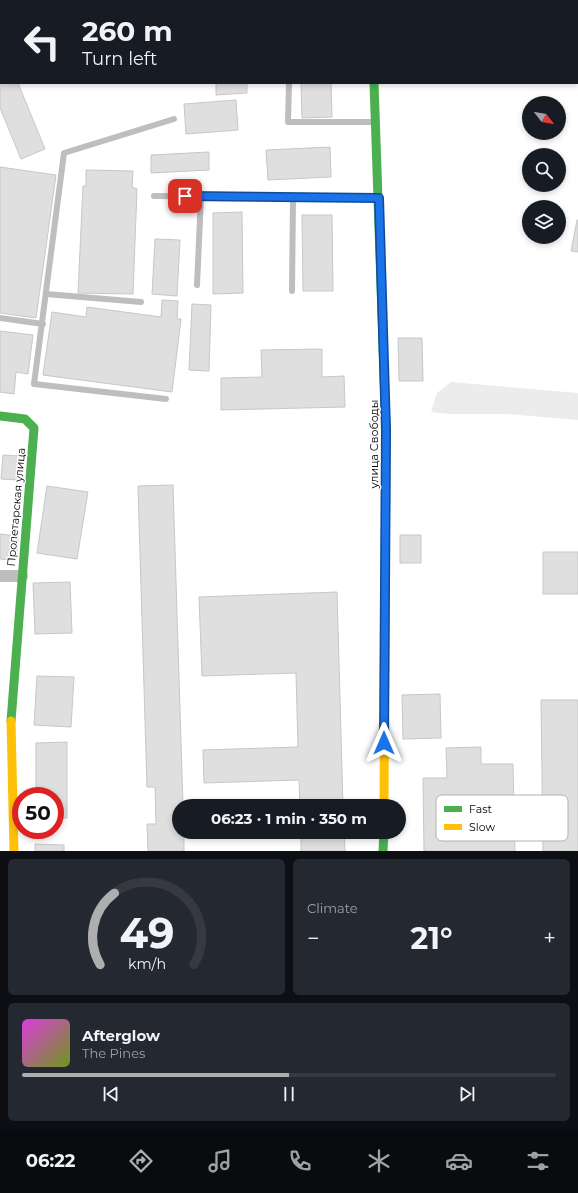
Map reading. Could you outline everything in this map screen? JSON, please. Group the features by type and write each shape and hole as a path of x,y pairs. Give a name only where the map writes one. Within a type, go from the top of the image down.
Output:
{"main road":[{"name":"улица Свободы","path":"374,84 386,430 384,799"},
{"name":"Пролетарская улица","path":"0,416 25,419 34,428 22,576 5,716 14,851"},
{"path":"384,839 384,851"}],"street":[{"path":"0,576 22,576"}],"lane":[{"path":"289,84 288,122 376,122"},
{"path":"166,399 34,384 64,153 174,119"},
{"path":"154,196 379,198"},
{"path":"197,285 201,197"},
{"path":"292,291 293,198"},
{"path":"46,294 141,302"},
{"path":"0,318 43,324"}],"shaded area":[{"path":"451,382 578,393 578,420 507,414 449,414 431,412 437,393"}],"building":[{"path":"0,84 18,84 45,149 21,159 0,108"},
{"path":"216,84 247,84 247,93 216,95"},
{"path":"301,84 331,84 332,117 302,118"},
{"path":"236,100 238,130 186,134 184,104"},
{"path":"330,147 331,177 268,180 266,150"},
{"path":"209,152 209,170 151,173 151,155"},
{"path":"0,167 56,175 36,318 0,313"},
{"path":"86,170 133,171 132,187 137,189 133,294 78,293 83,186 86,186"},
{"path":"242,212 243,293 213,294 213,213"},
{"path":"302,215 332,215 333,291 303,291"},
{"path":"578,220 578,252 571,251"},
{"path":"155,239 180,240 177,296 152,294"},
{"path":"162,300 178,301 177,319 181,319 172,392 43,375 52,312 86,317 87,307 161,317"},
{"path":"192,304 211,305 209,371 189,370"},
{"path":"0,331 33,335 28,374 16,372 14,394 0,392"},
{"path":"398,338 422,338 423,381 399,381"},
{"path":"322,349 322,377 344,376 345,407 221,410 221,378 262,377 261,350"},
{"path":"3,455 20,456 18,480 1,479"},
{"path":"173,485 183,799 172,799 172,839 184,839 184,851 148,851 147,824 156,824 155,787 147,787 138,486"},
{"path":"47,486 88,492 77,559 37,553"},
{"path":"0,534 18,536 16,560 0,559"},
{"path":"400,535 421,535 421,563 400,563"},
{"path":"543,552 578,552 578,594 543,594"},
{"path":"70,582 72,633 35,634 33,583"},
{"path":"337,592 343,799 300,799 299,780 204,783 203,750 298,747 296,673 202,676 199,597"},
{"path":"37,676 74,677 71,727 34,725"},
{"path":"440,694 441,738 403,739 402,695"},
{"path":"541,700 578,700 578,851 543,851 543,841 568,841 568,795 542,795"},
{"path":"67,742 67,818 64,818 64,787 36,787 36,743"},
{"path":"481,747 481,764 513,764 514,795 436,795 436,841 515,841 515,851 424,851 423,778 447,778 446,748"},
{"path":"301,839 344,839 345,851 301,851"},
{"path":"35,844 64,845 64,851 35,851"}],"traffic: fast":[{"path":"374,84 386,430 385,612"},
{"path":"0,416 25,419 34,428 11,721"},
{"path":"383,851 384,839"}],"traffic: slow":[{"path":"384,799 385,612"},
{"path":"11,721 14,851"}],"route":[{"path":"185,196 379,198 386,430 384,743"}]}
